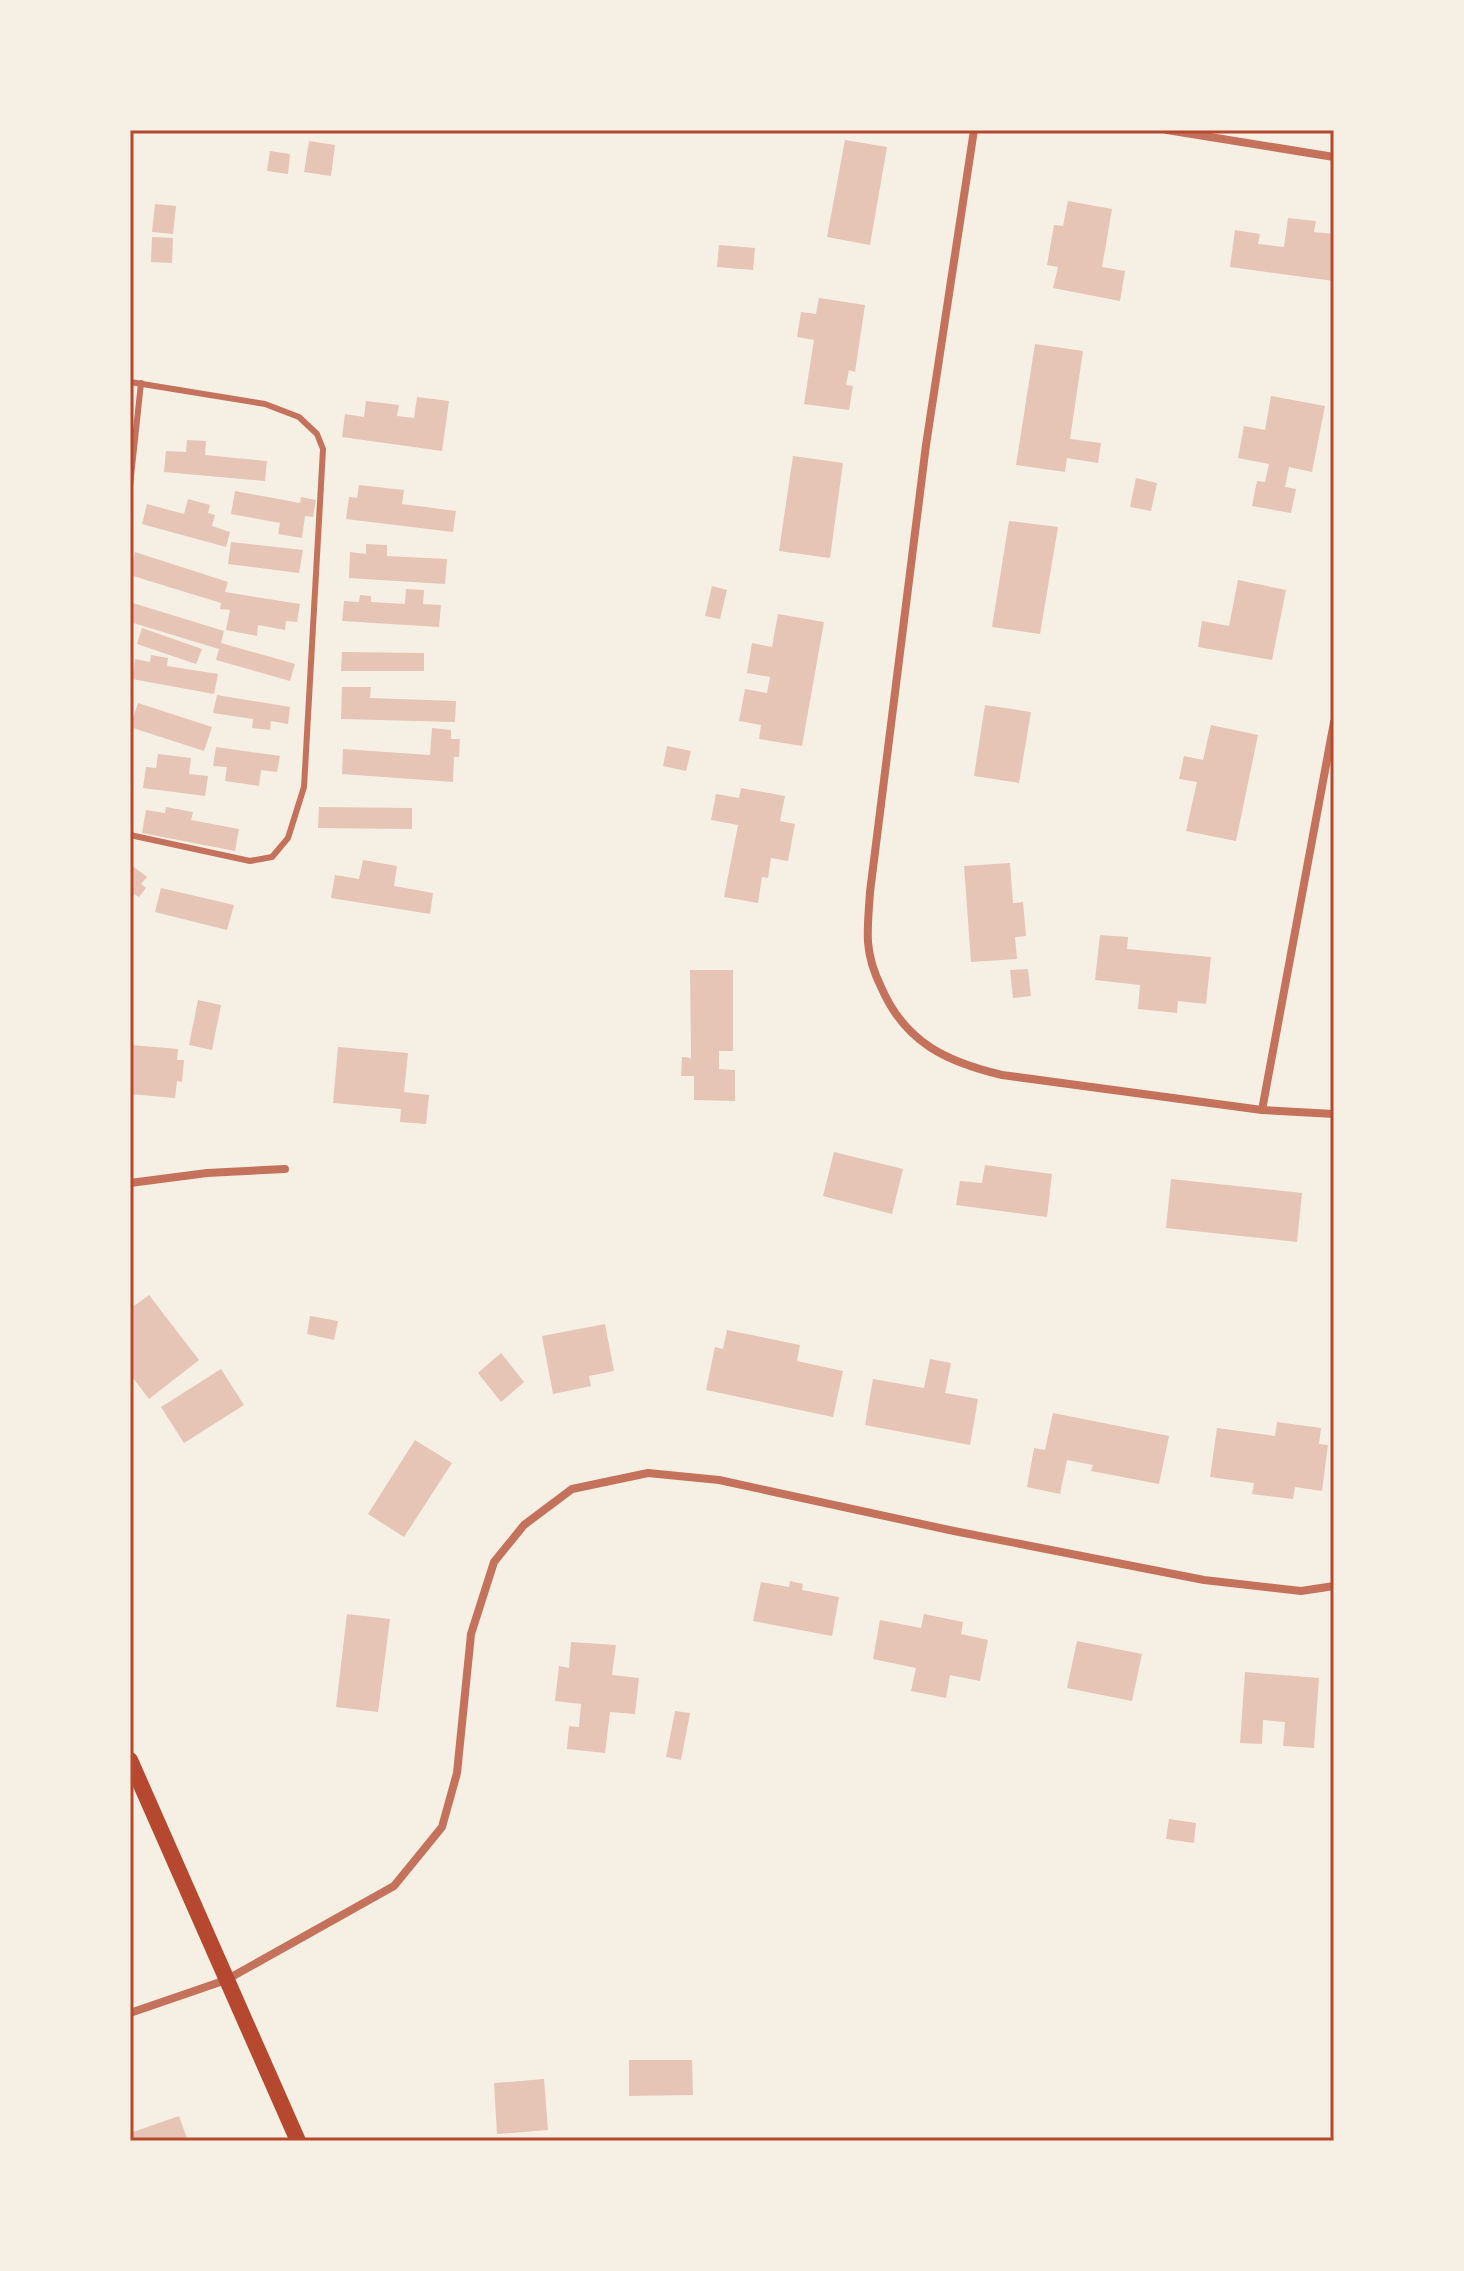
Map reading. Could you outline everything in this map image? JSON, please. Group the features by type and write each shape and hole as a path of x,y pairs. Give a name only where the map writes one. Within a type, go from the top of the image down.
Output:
{"main road":[{"path":"130,1760 298,2141"}],"street":[{"path":"974,130 926,445 870,892 868,943 875,974 890,1008 913,1035 941,1055 971,1067 1002,1075 1262,1110 1334,1114"},
{"path":"1167,130 1334,157"},
{"path":"1262,1110 1334,722"},
{"path":"130,1183 220,1172 285,1169"},
{"path":"130,2013 226,1980 394,1886 442,1827 457,1773 471,1634 494,1562 524,1525 572,1489 648,1473 719,1480 954,1531 1204,1580 1301,1591 1334,1586"}],"lane":[{"path":"130,382 265,404 299,417 317,434 323,449 304,787 288,838 272,857 250,861 130,835"},
{"path":"130,486 141,383"}],"building":[{"path":"845,140 887,147 870,245 827,237"},
{"path":"309,141 335,145 331,176 304,172"},
{"path":"270,151 290,154 288,174 267,171"},
{"path":"1068,201 1112,209 1102,267 1125,271 1120,301 1053,288 1058,267 1047,265 1054,225 1063,226"},
{"path":"155,204 176,206 173,234 152,232"},
{"path":"1288,218 1316,221 1314,232 1334,234 1334,281 1230,267 1235,230 1260,234 1258,244 1284,247"},
{"path":"152,237 173,238 172,263 151,262"},
{"path":"719,245 755,248 753,270 717,267"},
{"path":"819,298 865,305 855,372 849,370 846,385 853,386 849,410 804,404 814,340 797,337 801,312 816,314"},
{"path":"1035,344 1083,351 1070,439 1101,443 1098,463 1067,458 1065,472 1016,465"},
{"path":"1271,396 1325,406 1312,472 1289,467 1285,487 1296,489 1291,513 1252,506 1257,481 1265,482 1269,464 1238,458 1244,426 1265,430"},
{"path":"417,397 449,401 442,451 342,437 345,414 364,417 366,401 399,405 397,416 414,418"},
{"path":"187,440 206,441 205,455 267,461 265,481 164,472 166,451 186,452"},
{"path":"793,456 843,463 830,558 779,551"},
{"path":"1136,478 1157,483 1151,511 1130,507"},
{"path":"359,485 404,490 402,504 456,511 453,532 346,519 349,497 357,498"},
{"path":"235,491 300,503 301,497 316,500 313,517 305,516 302,538 278,534 280,523 231,514"},
{"path":"188,499 210,505 208,513 215,515 212,526 230,532 226,547 142,524 147,504 184,514"},
{"path":"1009,521 1058,527 1040,634 992,627"},
{"path":"231,542 303,550 299,573 228,564"},
{"path":"366,544 387,545 387,556 447,559 445,584 349,578 350,552 366,554"},
{"path":"135,552 228,582 225,592 300,604 297,622 286,621 285,630 258,625 257,636 226,630 230,610 220,609 221,603 130,575"},
{"path":"1238,580 1286,590 1272,660 1198,647 1202,621 1229,626"},
{"path":"712,586 727,590 720,619 705,616"},
{"path":"406,589 424,590 423,604 441,605 439,627 342,621 344,601 359,602 360,595 371,596 371,602 405,604"},
{"path":"133,603 224,631 221,643 295,664 290,681 216,660 219,649 130,622"},
{"path":"778,614 824,622 802,746 759,739 761,725 739,721 745,689 767,693 770,677 747,673 752,643 772,647"},
{"path":"142,628 202,649 196,664 137,644"},
{"path":"342,652 424,653 424,671 341,671"},
{"path":"151,655 168,658 167,666 218,674 214,694 132,679 135,659 150,662"},
{"path":"342,687 371,687 370,698 456,701 455,722 341,719"},
{"path":"217,695 290,707 288,724 271,721 270,730 252,728 253,719 213,713"},
{"path":"138,703 212,727 204,751 130,727"},
{"path":"985,705 1031,712 1019,783 974,776"},
{"path":"1211,725 1258,735 1236,841 1186,831 1197,782 1179,779 1184,756 1203,760"},
{"path":"432,728 451,730 451,739 460,739 459,757 454,757 453,782 342,774 343,749 430,755"},
{"path":"667,746 691,751 686,771 663,766"},
{"path":"216,747 280,756 277,772 261,770 259,786 225,781 227,767 213,766"},
{"path":"158,754 191,758 189,774 208,776 205,796 143,788 146,767 156,768"},
{"path":"741,788 785,796 780,821 795,824 788,861 771,858 768,878 762,877 758,903 724,897 738,825 711,820 716,794 739,798"},
{"path":"166,807 193,812 191,820 239,829 235,851 142,833 146,810 165,813"},
{"path":"319,807 412,808 412,829 318,828"},
{"path":"363,860 397,866 394,886 433,893 430,914 331,898 335,875 359,879"},
{"path":"1010,863 1013,903 1023,902 1026,936 1015,937 1017,959 971,962 964,866"},
{"path":"130,864 147,877 141,884 146,888 139,897 134,894 130,899"},
{"path":"161,888 234,905 227,930 155,912"},
{"path":"1100,935 1128,937 1127,949 1211,957 1206,1004 1178,1001 1177,1013 1138,1009 1140,985 1095,980"},
{"path":"1028,969 1031,996 1013,998 1010,970"},
{"path":"690,970 733,970 733,1051 719,1051 719,1069 735,1070 735,1101 694,1100 694,1076 681,1076 682,1057 691,1058"},
{"path":"198,1000 221,1005 212,1050 189,1045"},
{"path":"131,1045 178,1049 177,1060 184,1060 182,1082 177,1081 175,1098 130,1094"},
{"path":"338,1047 408,1053 404,1092 429,1095 426,1124 400,1122 401,1109 333,1103"},
{"path":"834,1152 903,1169 892,1214 823,1196"},
{"path":"985,1165 1052,1174 1047,1217 956,1205 960,1181 982,1183"},
{"path":"1171,1179 1302,1193 1297,1242 1166,1228"},
{"path":"149,1295 199,1360 149,1399 130,1374 130,1309"},
{"path":"310,1316 338,1321 334,1340 307,1334"},
{"path":"605,1324 614,1371 589,1376 591,1386 553,1394 542,1336"},
{"path":"727,1330 800,1345 797,1361 843,1371 833,1417 706,1390 715,1347 723,1349"},
{"path":"501,1353 524,1382 501,1402 478,1373"},
{"path":"930,1359 951,1363 945,1393 978,1399 970,1445 865,1425 873,1379 924,1388"},
{"path":"221,1369 244,1405 184,1443 161,1407"},
{"path":"1053,1413 1169,1436 1159,1484 1091,1471 1093,1465 1067,1460 1060,1494 1027,1487 1034,1448 1045,1450"},
{"path":"1277,1422 1321,1428 1319,1444 1328,1445 1322,1491 1295,1487 1293,1499 1252,1494 1254,1483 1210,1477 1217,1428 1275,1436"},
{"path":"415,1440 452,1463 404,1537 368,1514"},
{"path":"790,1581 803,1584 802,1590 839,1597 832,1636 753,1621 761,1582 789,1587"},
{"path":"347,1614 390,1619 378,1712 336,1707"},
{"path":"924,1614 963,1622 961,1634 988,1640 980,1681 950,1675 946,1698 911,1691 916,1668 873,1659 880,1620 921,1628"},
{"path":"1077,1641 1142,1654 1132,1701 1067,1688"},
{"path":"571,1642 616,1645 612,1675 639,1678 635,1714 610,1712 605,1753 567,1749 569,1726 579,1727 581,1704 555,1701 559,1666 569,1668"},
{"path":"1245,1672 1319,1678 1314,1748 1283,1746 1285,1722 1263,1720 1262,1744 1240,1743"},
{"path":"675,1711 690,1713 681,1760 666,1757"},
{"path":"1169,1819 1196,1823 1194,1843 1166,1839"},
{"path":"629,2060 692,2060 693,2095 629,2096"},
{"path":"544,2079 548,2130 497,2134 494,2083"},
{"path":"179,2116 188,2141 130,2141 130,2133"}]}
